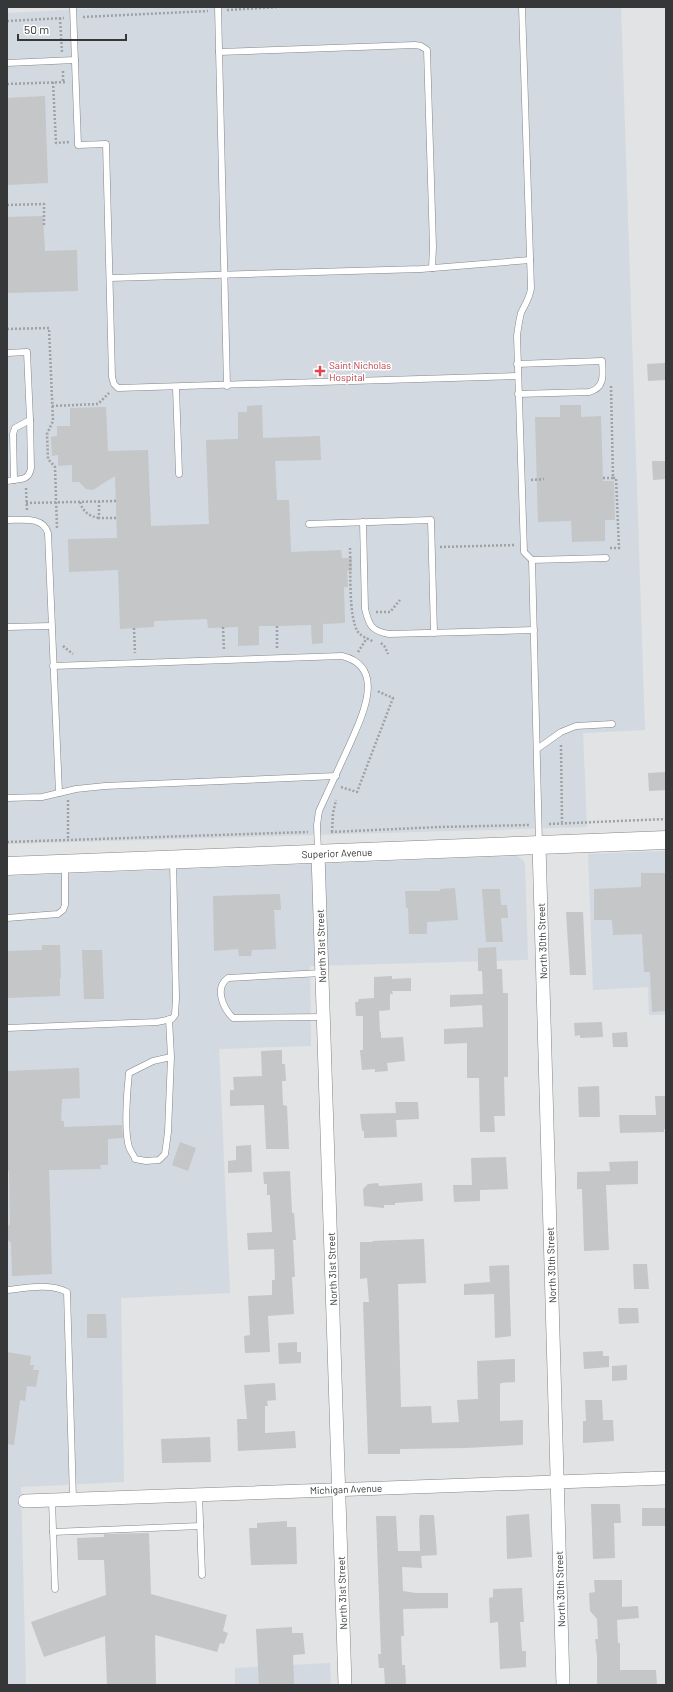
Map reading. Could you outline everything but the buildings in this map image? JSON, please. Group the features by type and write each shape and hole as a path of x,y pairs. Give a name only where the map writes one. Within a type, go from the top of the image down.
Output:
{"street":[{"name":"Superior Avenue","path":"7,866 666,840"},
{"name":"North 30th Street","path":"539,845 564,1685"},
{"name":"North 31st Street","path":"318,854 345,1685"},
{"name":"Michigan Avenue","path":"25,1501 666,1478"}],"lane":[{"path":"73,7 78,146 106,144 112,377 116,386 124,389 176,388 518,376"},
{"path":"522,7 531,288 530,296 522,312 518,325 517,364 523,544 524,552 532,560 539,845"},
{"path":"219,8 228,386"},
{"path":"220,52 415,45 421,46 427,50 433,248 432,268"},
{"path":"7,63 75,60"},
{"path":"110,278 432,268 530,260"},
{"path":"7,353 28,352 30,420 30,474 25,479 10,480 12,434 15,428 30,420"},
{"path":"517,364 602,361 603,372 602,382 594,391 518,394"},
{"path":"176,388 179,474"},
{"path":"7,520 40,521 46,526 48,533 59,793"},
{"path":"309,524 431,520 434,633"},
{"path":"363,522 367,621 372,628 379,633 534,630"},
{"path":"532,560 606,558"},
{"path":"7,627 51,626"},
{"path":"53,666 342,656 352,658 362,668 366,675 367,694 362,716 319,811 317,832 318,854"},
{"path":"537,748 561,732 576,726 612,724"},
{"path":"7,798 36,797 105,786 336,776"},
{"path":"7,1028 157,1022 172,1019 175,1015 176,998 173,860"},
{"path":"7,918 58,914 63,910 65,905 64,864"},
{"path":"322,973 228,978 221,986 225,1008 233,1018 323,1017"},
{"path":"169,1019 171,1057 168,1132 165,1154 159,1160 146,1161 135,1158 129,1147 127,1091 129,1074 153,1061 171,1057"},
{"path":"7,1290 51,1287 68,1292 73,1499"},
{"path":"199,1494 202,1575"},
{"path":"52,1500 55,1589"},
{"path":"53,1532 200,1526"}],"path":[{"path":"7,21 219,8 278,7"},
{"path":"7,84 76,81"},
{"path":"53,82 56,143 78,142"},
{"path":"7,205 44,204 44,225"},
{"path":"7,329 50,328 53,421 47,434 48,459 55,467 57,533"},
{"path":"603,372 610,372 613,478"},
{"path":"52,406 98,404 116,386"},
{"path":"603,478 616,478 619,548 604,548"},
{"path":"25,479 27,520"},
{"path":"531,487 530,479 544,479"},
{"path":"99,501 99,518"},
{"path":"26,503 116,501"},
{"path":"80,502 85,512 90,516 99,518 117,518"},
{"path":"432,547 523,544"},
{"path":"366,613 390,612 400,600"},
{"path":"270,648 277,648 277,626"},
{"path":"134,628 135,653"},
{"path":"223,628 224,650"},
{"path":"358,652 367,638"},
{"path":"61,642 70,654 78,655"},
{"path":"379,642 385,647 388,654"},
{"path":"354,649 363,656"},
{"path":"216,650 232,650"},
{"path":"128,654 142,653"},
{"path":"332,832 333,813 340,786 357,792 393,698 378,692 377,687"},
{"path":"561,732 562,822"},
{"path":"7,842 538,825 562,822 666,819"}],"shaded area":[{"name":"Saint Nicholas Hospital","path":"124,7 621,7 645,730 583,733 587,827 7,844 7,13"},
{"path":"666,851 666,1015 649,1015 648,987 593,990 588,854"},
{"path":"517,856 524,861 525,865 528,960 310,966 311,1046 219,1049 230,1293 121,1298 124,1482 21,1487 26,1685 7,1685 7,876"},
{"path":"330,1663 331,1685 235,1685 235,1668"}],"place":[{"name":"Saint Nicholas Hospital","path":"320,371"}]}
